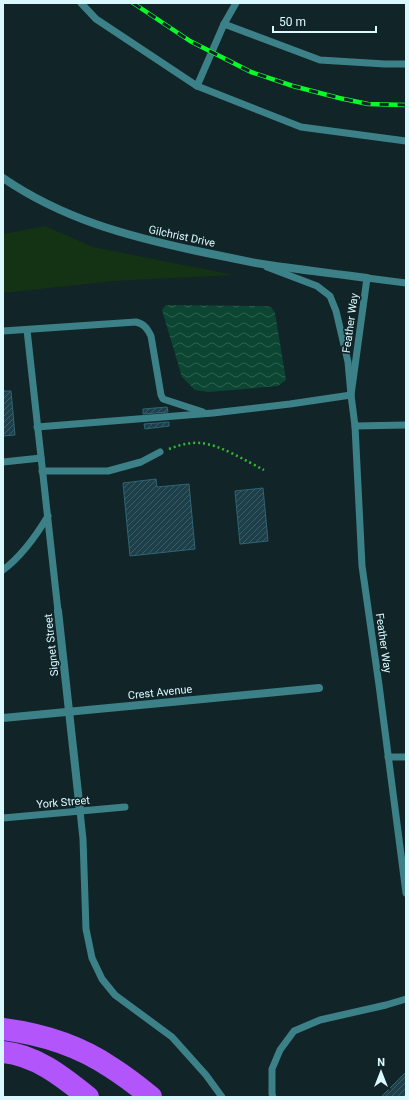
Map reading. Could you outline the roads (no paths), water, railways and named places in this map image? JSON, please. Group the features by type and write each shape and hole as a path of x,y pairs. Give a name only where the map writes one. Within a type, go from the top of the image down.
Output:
{"highway":[{"path":"3,1029 38,1035 85,1053 111,1067 151,1097"},
{"path":"3,1052 28,1058 50,1068 88,1097"}],"street":[{"name":"Gilchrist Drive","path":"3,178 31,195 69,214 119,233 257,263 367,278"},
{"name":"Signet Street","path":"58,611 80,811"},
{"name":"Crest Avenue","path":"3,718 319,688"}],"lane":[{"path":"81,3 96,19 197,86 301,127 406,141"},
{"path":"197,86 224,24 236,3"},
{"path":"224,24 320,60 406,64"},
{"name":"Feather Way","path":"257,263 318,286 330,296 336,311 346,355 355,426 362,566 406,893"},
{"path":"367,278 406,283"},
{"name":"Feather Way","path":"351,395 367,278"},
{"path":"3,331 136,322 142,323 147,328 151,336 163,400 208,413"},
{"name":"Signet Street","path":"27,330 58,611"},
{"path":"37,426 208,413 290,404 351,395"},
{"path":"355,426 406,425"},
{"path":"42,474 108,471 141,462 160,452"},
{"path":"3,462 41,458"},
{"path":"3,570 15,561 37,534 48,516"},
{"path":"388,757 406,757"},
{"name":"York Street","path":"3,818 125,807"},
{"path":"80,811 83,839 86,929 92,958 102,980 115,995 172,1037 206,1075 222,1097"},
{"path":"273,1097 272,1070 280,1050 294,1032 320,1020 406,999"}],"water":[{"path":"166,305 271,307 275,313 286,380 278,386 209,392 195,390 182,377 162,310"}],"railway":[{"path":"133,3 190,41 251,72 293,86 339,98 368,104 406,105"}]}
